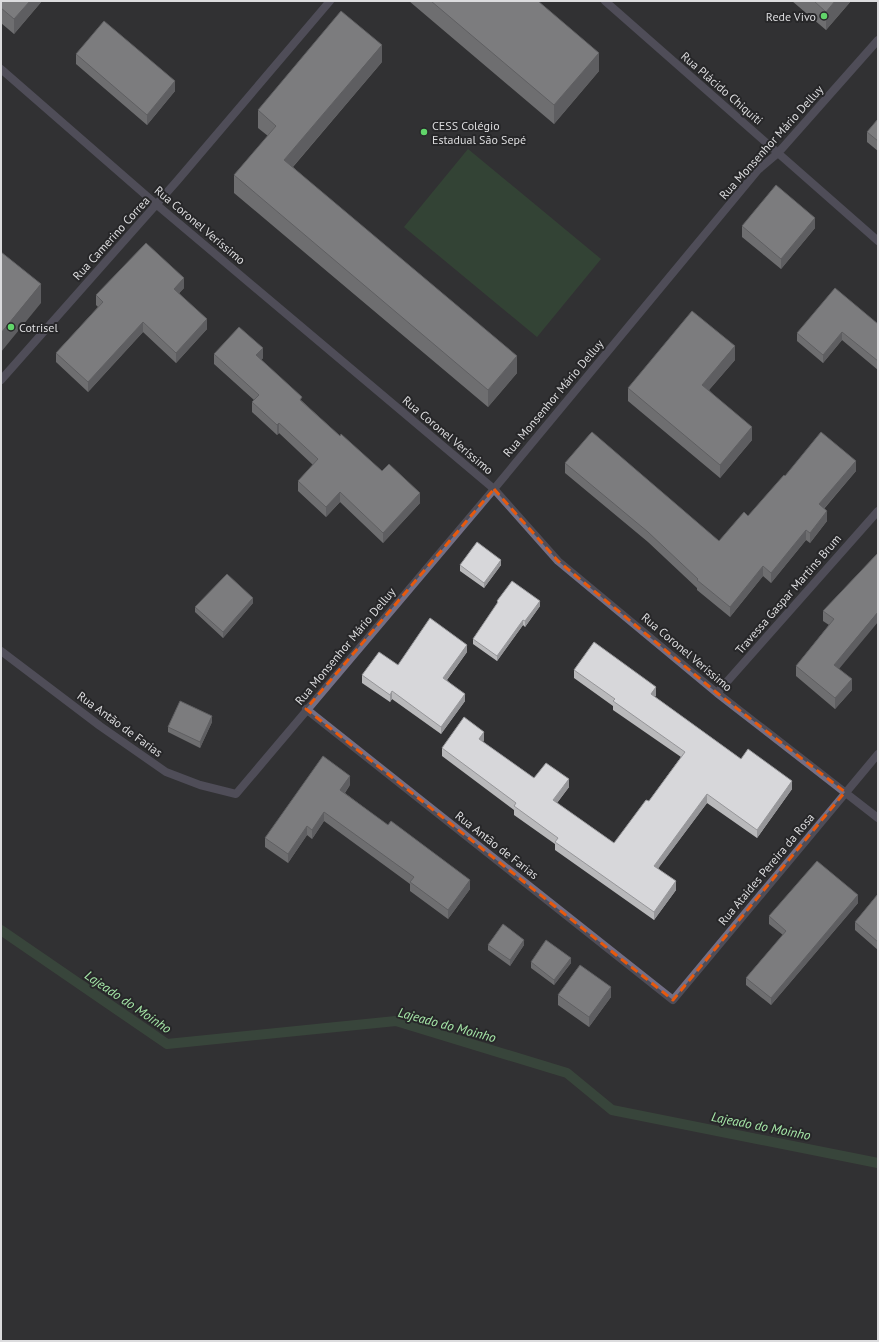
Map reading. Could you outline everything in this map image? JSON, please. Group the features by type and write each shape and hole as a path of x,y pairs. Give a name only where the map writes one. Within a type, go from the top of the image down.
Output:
{"street":[{"name":"Rua Camerino Correa","path":"1,380 157,205 330,1"},
{"name":"Rua Plácido Chiquiti","path":"605,1 878,241"},
{"name":"Rua Monsenhor Mário Delluy","path":"236,794 306,709 494,489 758,170 778,153 878,40"},
{"name":"Rua Coronel Veríssimo","path":"1,69 157,205 494,489 558,561 717,693 878,818"},
{"name":"Travessa Gaspar Martins Brum","path":"717,693 878,511"},
{"name":"Rua Antão de Farias","path":"1,651 100,726 166,772 200,785 236,794"},
{"name":"Rua Antão de Farias","path":"306,709 673,1000"},
{"name":"Rua Ataides Pereira da Rosa","path":"673,1000 878,754"}],"highlighted area":[{"path":"494,489 558,561 717,693 845,792 673,1000 306,709"}],"green space":[{"path":"468,149 601,259 537,337 404,227"}],"building":[{"path":"1,1 30,1 14,19 1,8"},
{"path":"431,1 538,1 599,53 554,105"},
{"path":"814,1 835,1 826,12"},
{"path":"341,11 382,45 284,160 517,356 488,390 234,175 276,126 258,110"},
{"path":"104,21 175,81 147,115 76,54"},
{"path":"878,119 878,141 867,132"},
{"path":"776,185 815,218 781,259 742,226"},
{"path":"146,243 184,278 174,289 207,319 176,353 143,322 88,382 56,353 103,302 96,295"},
{"path":"1,252 41,284 1,333"},
{"path":"835,288 878,324 878,361 842,332 823,355 797,333"},
{"path":"692,311 735,346 702,385 752,427 720,465 628,388"},
{"path":"239,327 263,348 256,355 302,397 300,400 382,471 389,464 420,493 383,533 340,492 326,507 298,481 318,459 279,423 277,425 252,402 259,395 214,354"},
{"path":"592,432 719,541 744,512 748,516 784,475 785,476 821,432 856,461 819,504 827,511 810,533 806,530 771,573 763,566 730,607 697,580 698,579 648,532 565,463"},
{"path":"477,542 501,560 484,583 460,565"},
{"path":"878,553 878,612 834,665 852,679 835,698 796,666 834,619 823,611"},
{"path":"227,574 253,598 223,632 195,607"},
{"path":"512,581 540,601 525,621 523,620 497,656 473,639 498,602 497,601"},
{"path":"430,618 467,645 443,678 465,694 441,727 392,691 390,695 362,675 379,652 398,665"},
{"path":"594,642 656,687 651,694 741,759 748,749 792,781 757,830 707,794 654,866 676,881 654,912 555,842 558,838 514,806 516,803 442,748 464,717 484,732 479,739 534,778 546,763 569,779 553,800 614,843 646,800 649,801 685,752 613,701 615,699 574,670"},
{"path":"180,701 212,716 200,742 168,727"},
{"path":"323,756 350,776 340,790 388,825 391,821 470,880 448,910 410,882 414,877 324,812 312,830 307,826 288,854 265,838"},
{"path":"817,861 858,895 771,998 746,978 786,931 769,916"},
{"path":"878,894 878,942 855,922"},
{"path":"503,924 524,940 510,960 488,945"},
{"path":"546,940 571,958 554,980 531,962"},
{"path":"580,965 611,987 589,1017 558,995"}],"waterway":[{"name":"Lajeado do Moinho","path":"1,930 167,1044 396,1021 567,1073 612,1110 878,1163"}],"place":[{"name":"Rede Vivo","path":"824,16"},
{"name":"CESS Colégio Estadual São Sepé","path":"424,132"},
{"name":"Cotrisel","path":"11,327"}]}
